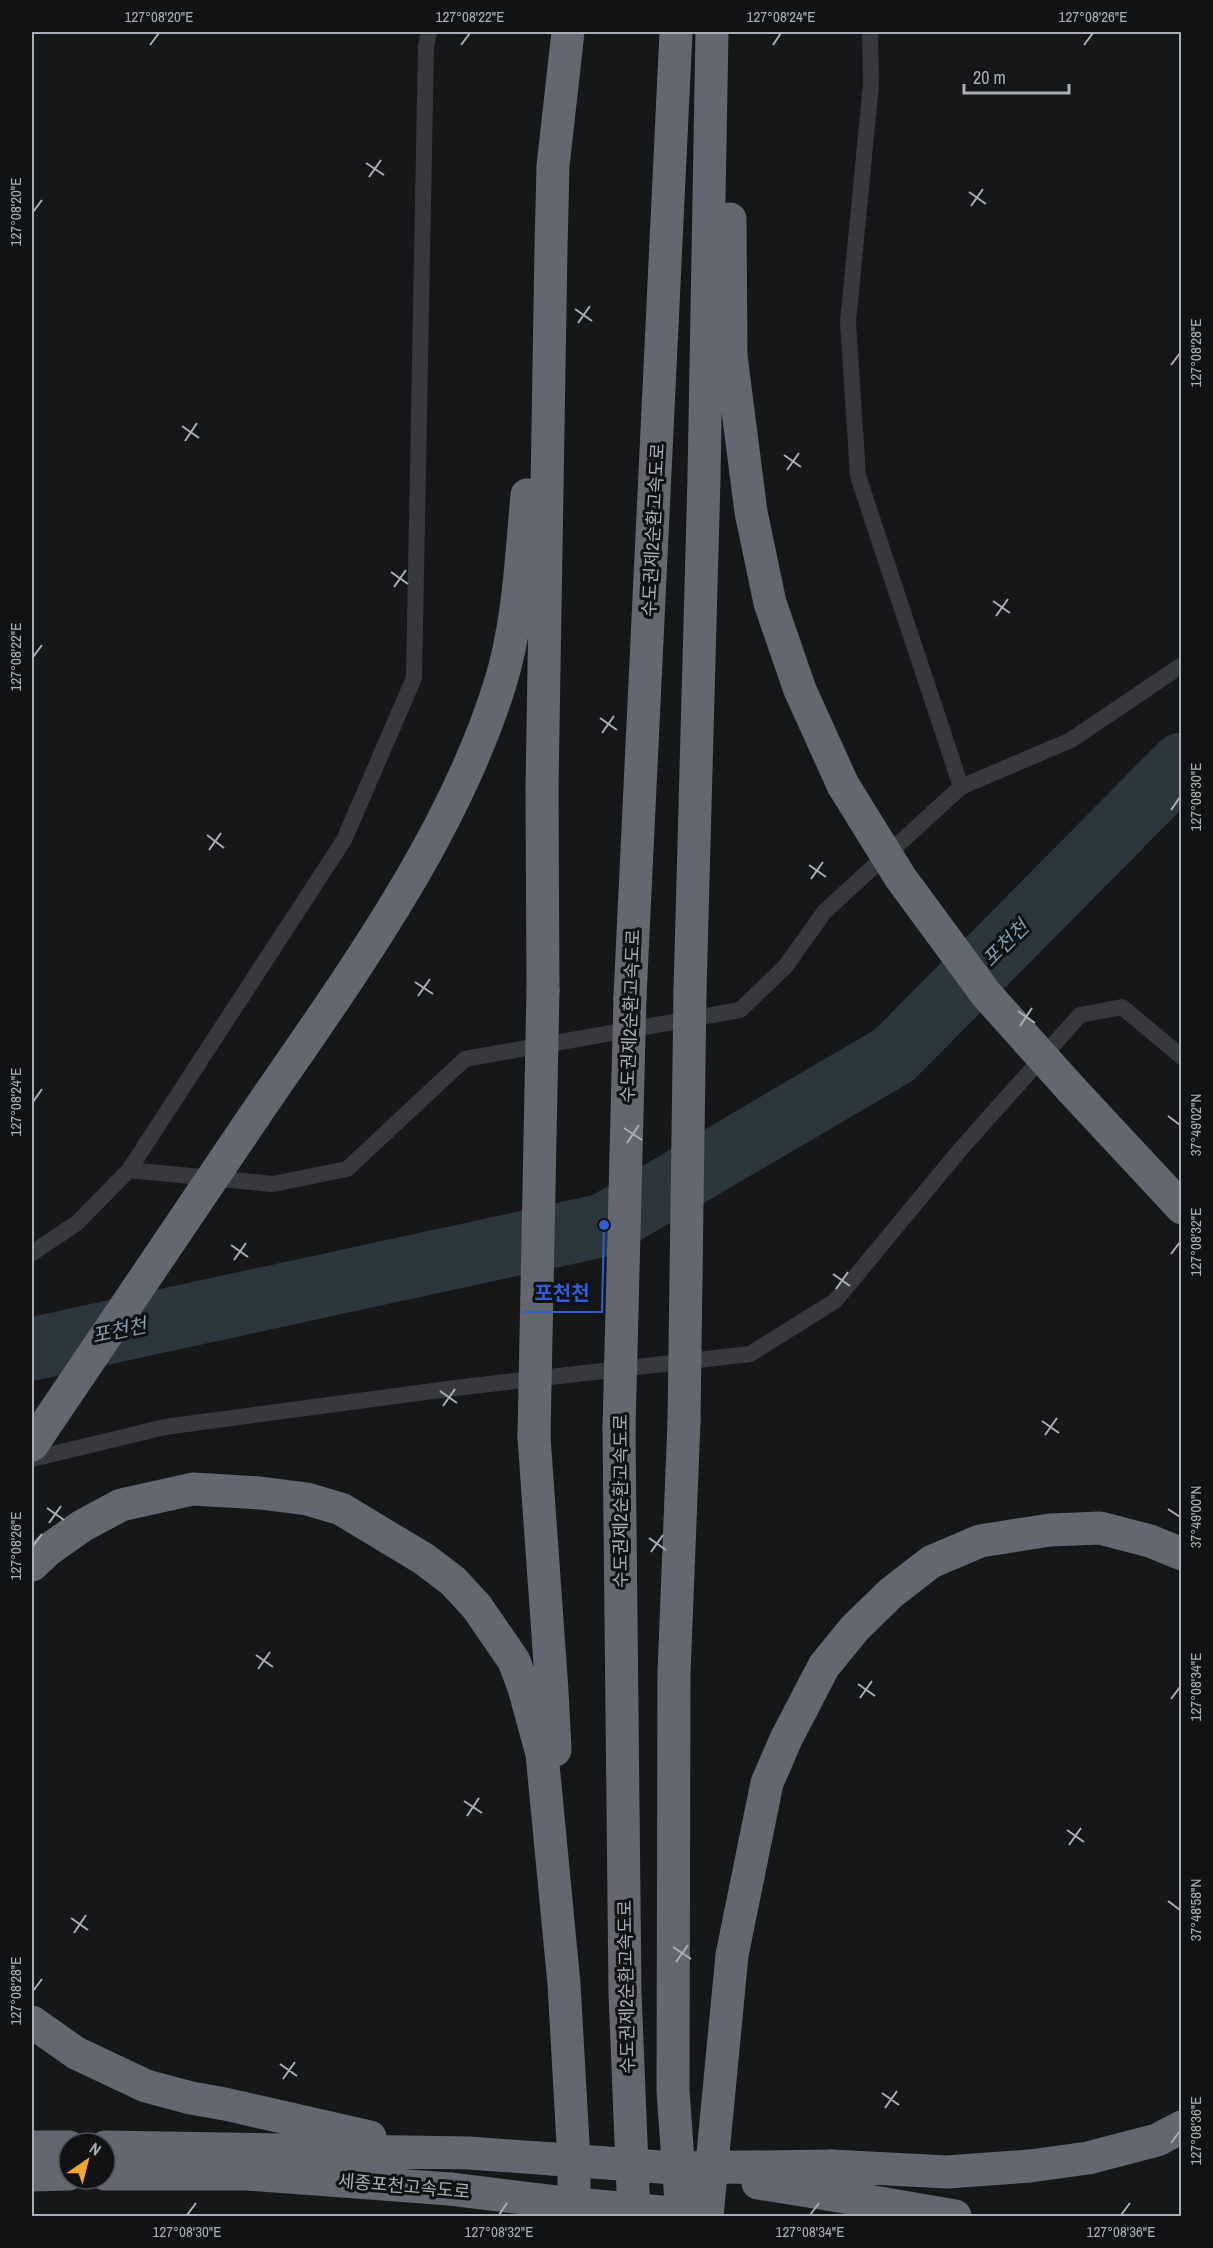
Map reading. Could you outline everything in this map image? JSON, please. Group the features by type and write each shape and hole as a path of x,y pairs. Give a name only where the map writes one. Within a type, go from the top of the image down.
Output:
{"highway":[{"path":"568,32 554,166 551,249 542,789 543,990 534,1437 552,1691 574,2161 574,2217"},
{"name":"수도권제2순환고속도로","path":"634,2217 625,1993 619,1429 630,997 676,32"},
{"path":"682,2217 673,2091 674,1673 684,1421 690,991 704,477 712,32"},
{"path":"729,32 731,356 751,512 770,603 800,690 843,785 900,877 986,994 1182,1208"},
{"path":"32,1445 358,963 419,862 449,806 479,741 500,684 515,618 551,249"},
{"path":"32,1565 48,1550 82,1526 121,1505 193,1489 307,1499 341,1509 398,1541 453,1581 477,1607 514,1661 534,1722 542,1754 564,1984"},
{"path":"705,2217 732,1955 767,1783 796,1718 824,1666 855,1628 891,1593 931,1562 980,1541 1050,1530 1100,1528 1150,1541 1182,1554"},
{"path":"32,2022 76,2053 146,2086 436,2152"},
{"path":"117,2147 436,2152 674,2168 831,2166 947,2172 1030,2166 1088,2158 1157,2140 1182,2127"},
{"path":"32,2147 57,2147"},
{"path":"674,2168 955,2217"},
{"name":"세종포천고속도로","path":"117,2174 247,2174 450,2189 705,2217"},
{"path":"32,2175 57,2175"}],"lane":[{"path":"32,1253 77,1222 129,1170 344,840 414,678 426,46 429,32"},
{"path":"870,32 871,84 848,322 858,476 961,787"},
{"path":"129,1170 273,1184 347,1169 465,1059 740,1010 785,967 825,911 961,787 1071,740 1182,665"},
{"path":"32,1459 165,1427 455,1388 750,1354 835,1301 959,1151 1080,1015 1122,1007 1182,1057"}],"waterway":[{"name":"포천천","path":"32,1349 604,1225 894,1055 1182,764"}],"place":[{"name":"포천천","path":"604,1225"}]}
